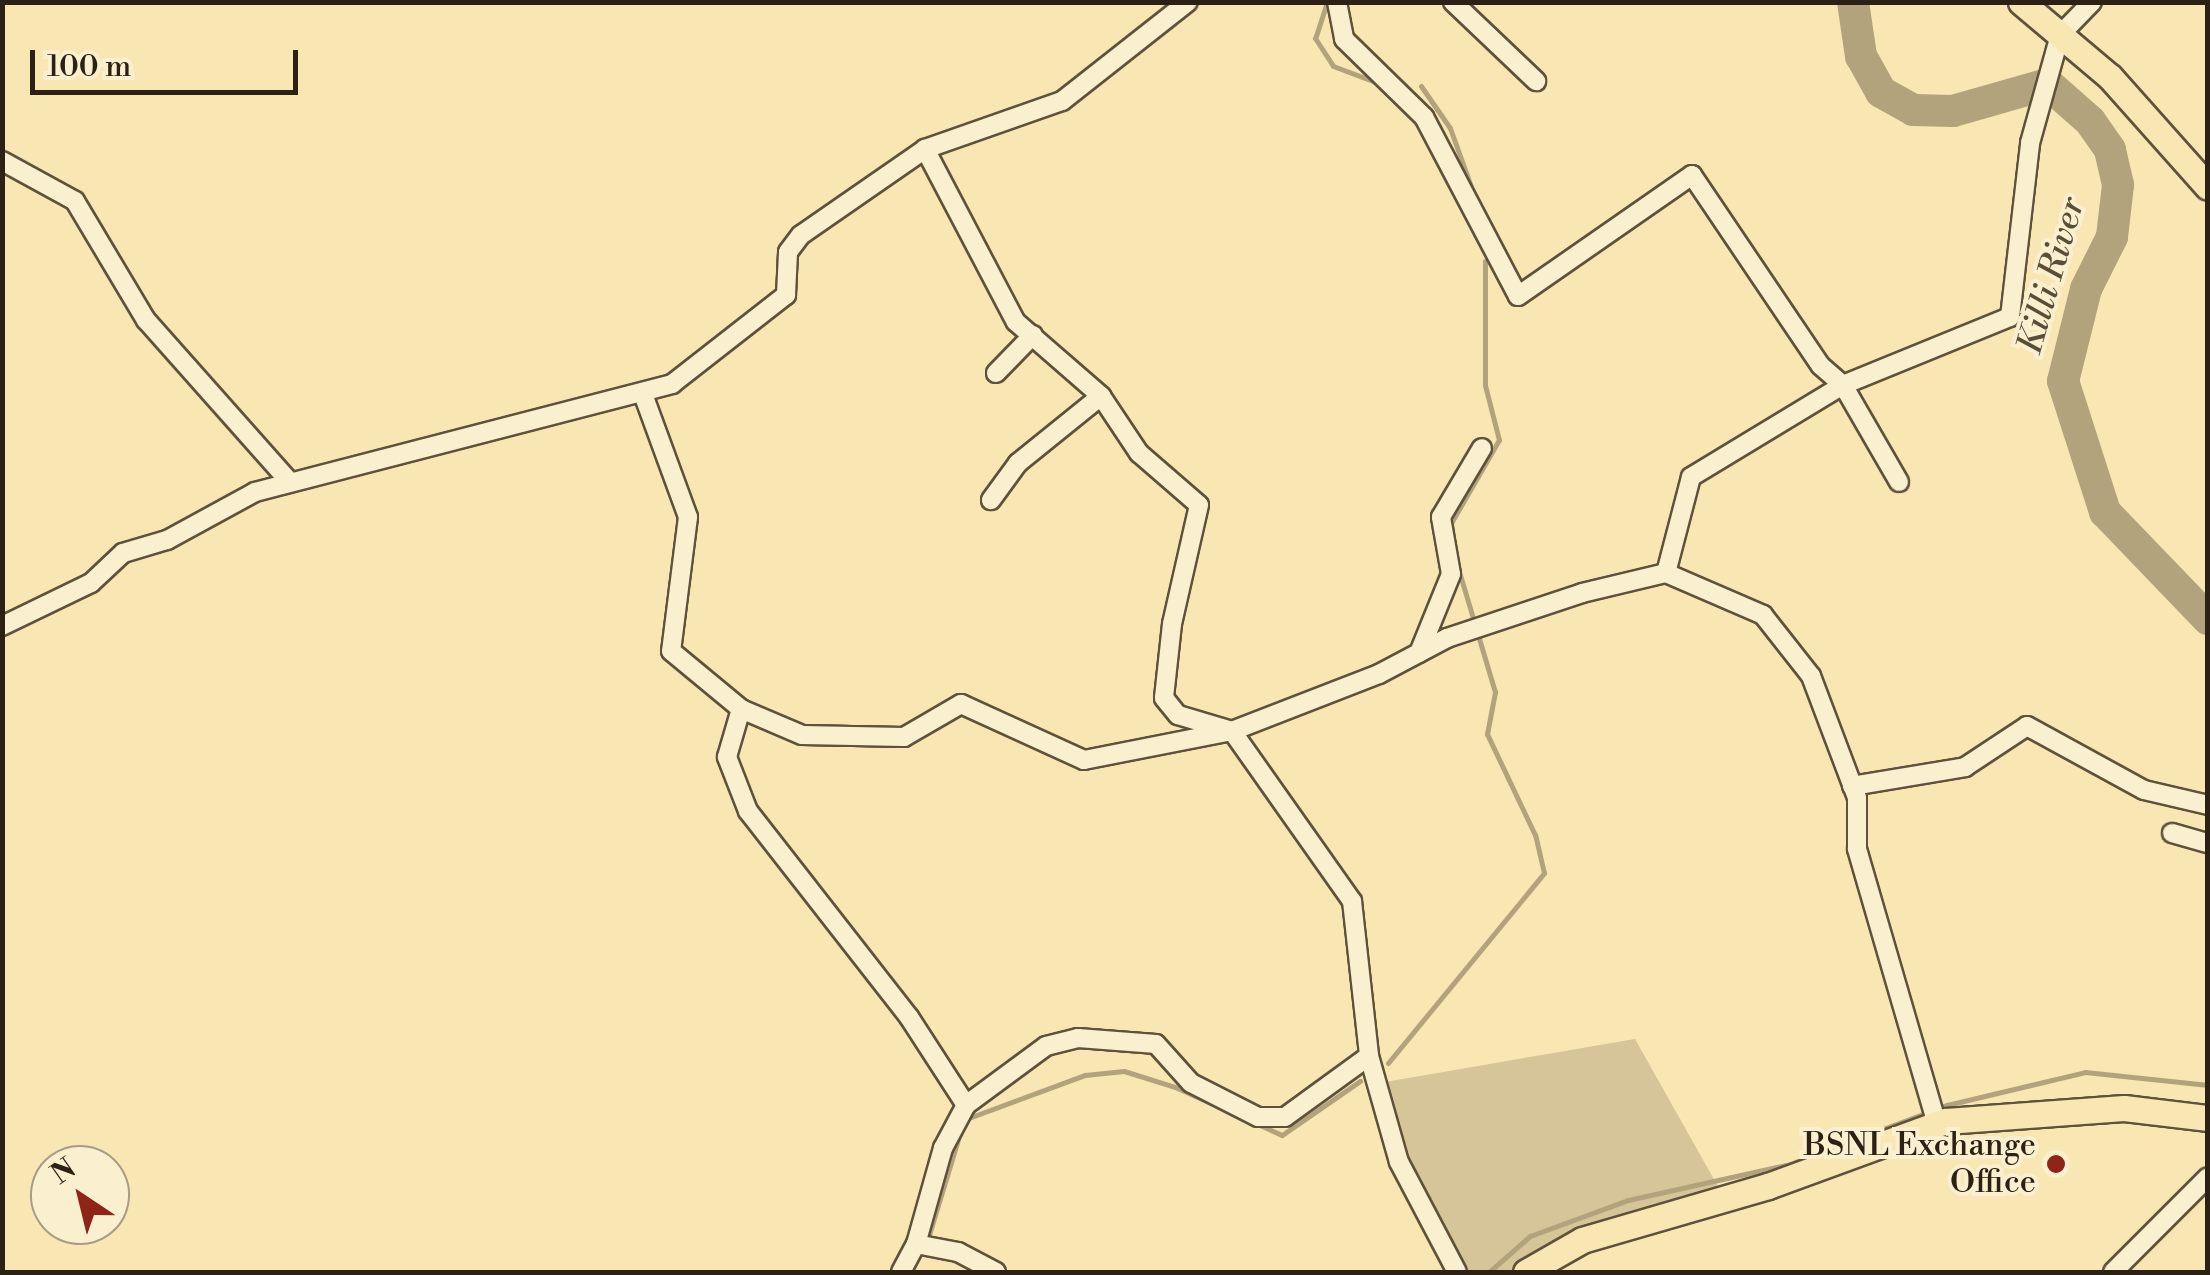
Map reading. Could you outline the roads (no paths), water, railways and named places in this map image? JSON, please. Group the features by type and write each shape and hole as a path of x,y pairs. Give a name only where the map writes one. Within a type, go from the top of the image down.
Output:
{"main road":[{"path":"2021,2 2110,77 2208,187"},
{"path":"1526,1272 1582,1240 1768,1186 1938,1125 1995,1114 2124,1108 2208,1118"}],"street":[{"path":"2,626 92,582 123,553 167,540 322,469 390,462 538,415 644,394 672,384 786,295 792,275 788,252 801,236 925,149 1062,101 1188,2"},
{"path":"1337,2 1344,39 1424,117 1518,296 1692,175 1821,366 1844,386 1899,482"},
{"path":"1453,2 1536,81"},
{"path":"1666,574 1691,477 1844,386 2010,317 2030,143 2060,36 2092,2"},
{"path":"925,149 1016,322 1101,396 1140,453 1199,505 1172,624 1164,698 1178,715 1232,731 1352,901 1369,1056 1399,1162 1456,1272"},
{"path":"2,162 75,201 146,320 289,481"},
{"path":"996,373 1033,335"},
{"path":"644,394 688,517 671,652 741,710 802,735 904,736 962,704 1084,760 1232,731 1418,654 1447,638 1488,628 1582,593 1666,574 1763,615 1812,676 1852,786 1858,850 1938,1125"},
{"path":"991,500 1018,463 1101,396"},
{"path":"1418,654 1451,574 1442,518 1482,448"},
{"path":"741,710 727,757 748,811 910,1018 966,1105"},
{"path":"1852,786 1965,767 2027,726 2144,790 2208,804"},
{"path":"2172,832 2208,843"},
{"path":"902,1272 916,1244 944,1148 966,1105 1046,1046 1078,1038 1156,1044 1191,1083 1258,1116 1285,1118 1369,1056"},
{"path":"2113,1272 2208,1177"},
{"path":"916,1244 958,1252 996,1272"}],"waterway":[{"path":"1327,2 1315,38 1333,66 1381,84"},
{"name":"Killi River","path":"1853,2 1861,56 1881,92 1913,110 1953,111 2048,84 2090,121 2110,150 2118,185 2112,237 2086,289 2063,381 2105,512 2208,619"},
{"path":"1421,86 1450,128 1474,195"},
{"path":"1453,538 1451,523 1499,440 1485,385 1485,261"},
{"path":"1388,1063 1544,873 1535,835 1487,734 1495,692 1458,568"},
{"path":"966,1119 1085,1075 1124,1071 1175,1087 1282,1135 1360,1081"},
{"path":"1489,1272 1530,1236 1628,1200 1790,1164 1947,1105 2085,1072 2208,1085"},
{"path":"928,1238 960,1133"}],"place":[{"name":"BSNL Exchange Office","path":"2056,1164"}]}
